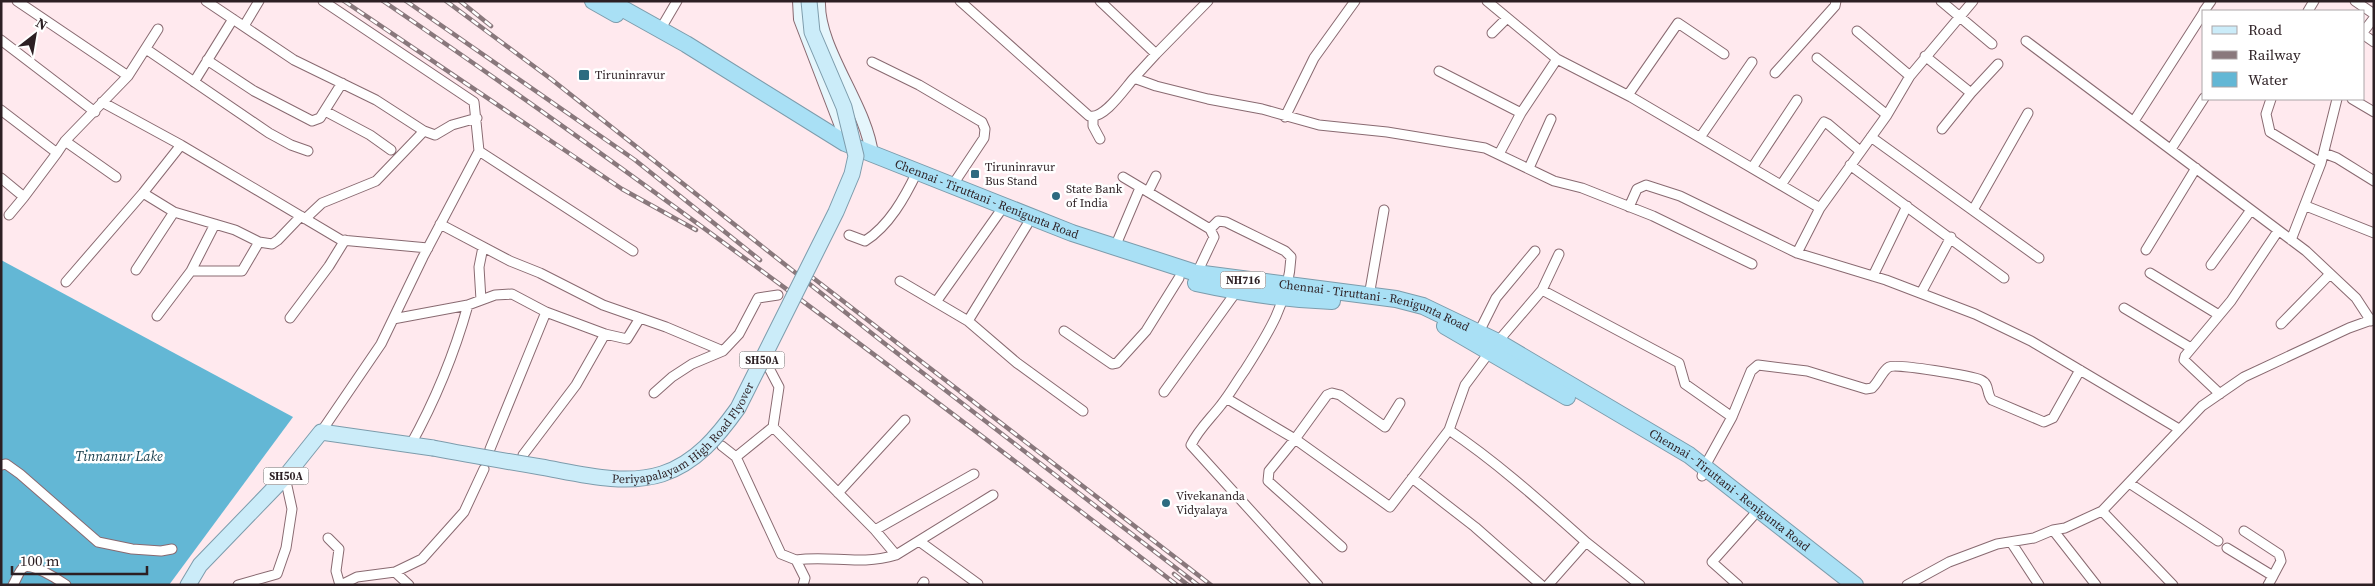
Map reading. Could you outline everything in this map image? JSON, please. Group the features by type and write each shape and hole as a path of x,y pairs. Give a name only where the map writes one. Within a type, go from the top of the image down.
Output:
{"highway":[{"name":"Chennai - Tiruttani - Renigunta Road","path":"593,1 659,37 796,124 848,153 952,186 1072,233 1115,247 1189,278 1361,303 1418,314 1493,347 1704,471 1855,585"},
{"name":"Chennai - Tiruttani - Renigunta Road","path":"609,1 847,144 1027,225 1236,292 1286,292 1369,296 1396,299 1423,306 1478,332 1493,347"},
{"name":"Chennai - Tiruttani - Renigunta Road","path":"1704,471 1836,585"}],"main road":[{"name":"Periyapalayam High Road Flyover","path":"410,446 433,448 606,478 640,477 661,474 682,465 703,450 723,430 738,408 836,212 852,174 856,156 844,107 812,32 809,1"},
{"name":"SH50A","path":"188,585 200,565 285,477 321,432 410,446"}],"street":[{"path":"17,1 128,76"},
{"path":"206,1 294,60 376,100 424,131 435,135 452,125 476,118"},
{"path":"244,26 259,1"},
{"path":"321,432 381,344 440,224 479,151 474,102 323,1"},
{"path":"660,30 677,1"},
{"path":"799,1 800,19 847,144"},
{"path":"819,1 823,31 865,131 872,155"},
{"path":"960,1 1089,116 1093,117 1102,114 1156,54 1208,1"},
{"path":"1100,1 1156,54"},
{"path":"1285,117 1314,58 1356,1"},
{"path":"1487,1 1557,58 1701,136 1820,208"},
{"path":"1775,73 1835,6 1836,1"},
{"path":"1941,1 1992,44"},
{"path":"1797,253 1820,208 1887,115 1910,76 1973,1"},
{"path":"2355,1 2374,14"},
{"path":"2134,121 2202,15"},
{"path":"1492,34 1506,18"},
{"path":"2365,30 2374,18"},
{"path":"194,82 233,19"},
{"path":"1628,95 1678,23 1724,54"},
{"path":"9,215 65,141 128,76 158,29"},
{"path":"1857,31 1910,76"},
{"path":"1,40 94,112"},
{"path":"1907,585 1949,562 1997,544 2034,538 2065,528 2102,510 2202,406 2244,377 2350,328 2372,320 2356,298 2291,240 2026,41"},
{"path":"146,49 269,132 291,145 308,151"},
{"path":"1925,56 1971,93"},
{"path":"1499,154 1521,113 1557,58"},
{"path":"1817,58 1887,115"},
{"path":"207,60 254,91 306,120 316,120 325,111 342,83"},
{"path":"872,62 919,85 982,122 986,129 984,138 952,186"},
{"path":"1701,136 1752,62"},
{"path":"1942,129 1971,93 1998,64"},
{"path":"1439,72 1521,113"},
{"path":"1134,78 1208,99 1262,109 1319,125 1454,142 1485,148 1554,181 1582,188 1717,245 1752,264"},
{"path":"1752,168 1797,100"},
{"path":"2171,149 2203,100"},
{"path":"2271,100 2266,114 2270,132 2321,163"},
{"path":"2291,240 2306,206 2321,163 2337,100"},
{"path":"2354,100 2374,112"},
{"path":"102,102 181,145 341,240 428,248"},
{"path":"1,110 57,153"},
{"path":"325,111 370,135 391,150"},
{"path":"1973,210 2028,113"},
{"path":"1093,117 1093,126 1100,139"},
{"path":"1528,168 1551,120"},
{"path":"1781,184 1824,122 1860,151"},
{"path":"143,193 174,212 235,230 259,242 272,244 322,203 376,181 424,131"},
{"path":"1871,137 2039,258"},
{"path":"65,141 116,177"},
{"path":"66,282 143,193 181,145"},
{"path":"479,151 633,251"},
{"path":"2324,153 2337,158 2374,181"},
{"path":"1850,165 2004,278"},
{"path":"2146,250 2196,168"},
{"path":"849,235 865,241 874,236 883,227 916,176"},
{"path":"1115,247 1144,190 1156,176"},
{"path":"1064,331 1112,364 1117,364 1189,278 1214,237 1210,228 1123,177"},
{"path":"1,178 24,197"},
{"path":"1629,207 1637,189 1646,185 1680,196 1797,253 1873,276 1975,314 2023,337 2179,429"},
{"path":"1873,276 1907,206"},
{"path":"2306,206 2374,233"},
{"path":"1369,296 1384,210"},
{"path":"2211,265 2251,210"},
{"path":"136,270 174,212"},
{"path":"936,302 999,213"},
{"path":"1210,228 1218,221 1226,222 1285,251 1291,257 1286,292 1269,334 1226,398 1194,438 1191,445 1318,585"},
{"path":"157,316 191,271 215,224"},
{"path":"440,224 603,305 723,351"},
{"path":"968,321 1027,225"},
{"path":"2220,394 2184,360 2191,348 2231,300 2278,231"},
{"path":"1921,294 1950,237"},
{"path":"290,318 329,266 345,240"},
{"path":"191,271 242,271 259,242"},
{"path":"481,300 479,267 483,247"},
{"path":"1478,332 1496,298 1535,251"},
{"path":"1226,398 1295,440 1390,507 1449,430 1465,385 1493,347 1542,290 1558,254"},
{"path":"2150,273 2219,315"},
{"path":"2281,324 2330,274"},
{"path":"900,281 968,321 1017,363 1083,411"},
{"path":"1542,290 1679,363 1685,384 1732,417"},
{"path":"1164,392 1236,292"},
{"path":"393,319 468,305 495,295 512,294 546,312 605,334 627,339 640,318"},
{"path":"654,393 672,377 692,364 723,351 739,334 758,298 778,295"},
{"path":"410,446 425,420 447,371 468,305"},
{"path":"2124,308 2191,348"},
{"path":"490,449 546,312"},
{"path":"523,455 576,385 605,334"},
{"path":"1704,471 1732,417 1751,371 1758,365 1807,371 1866,388 1872,388 1888,368 1893,366 1919,368 1981,380 1988,388 1992,400 2044,422 2053,418 2080,370"},
{"path":"736,457 773,427 779,387 769,368"},
{"path":"1342,547 1268,482 1269,470 1295,440 1327,395 1332,393 1340,395 1385,427 1400,403"},
{"path":"838,492 905,420"},
{"path":"773,427 875,530 896,555"},
{"path":"1449,430 1478,449 1586,542 1640,585"},
{"path":"722,446 736,457 781,554 796,560 809,558 856,562 880,560 896,555 993,495"},
{"path":"1,465 6,464 20,474 98,542 132,549 161,551 172,549"},
{"path":"328,538 339,548 336,571 340,585 357,576 395,572 422,559 464,512 484,469"},
{"path":"875,530 974,474"},
{"path":"238,585 277,574 286,548 292,509 285,477"},
{"path":"1412,478 1475,527 1541,585"},
{"path":"2129,483 2218,542"},
{"path":"2102,510 2173,585"},
{"path":"1738,585 1712,562 1754,516"},
{"path":"2054,530 2096,585"},
{"path":"2244,531 2280,554 2281,561 2268,585"},
{"path":"919,541 978,584"},
{"path":"1548,585 1586,542"},
{"path":"2012,542 2039,585"},
{"path":"2227,548 2273,576"},
{"path":"796,560 805,578 803,585"},
{"path":"13,585 23,568 27,566 33,567 66,585"},
{"path":"395,572 409,585"}],"water":[{"name":"Tinnanur Lake","path":"1,260 293,417 169,585 1,585"}],"railway":[{"path":"344,1 622,189 696,230"},
{"path":"383,1 485,71 685,214 883,361 1177,585"},
{"path":"406,1 635,160 760,260"},
{"path":"446,1 551,79 884,343 1198,585"},
{"path":"460,1 491,26"},
{"path":"808,274 1211,585"},
{"path":"1174,574 1188,585"}],"place":[{"name":"Tiruninravur","path":"584,75"},
{"name":"Tiruninravur Bus Stand","path":"975,174"},
{"name":"State Bank of India","path":"1056,196"},
{"name":"Vivekananda Vidyalaya","path":"1166,503"}]}
